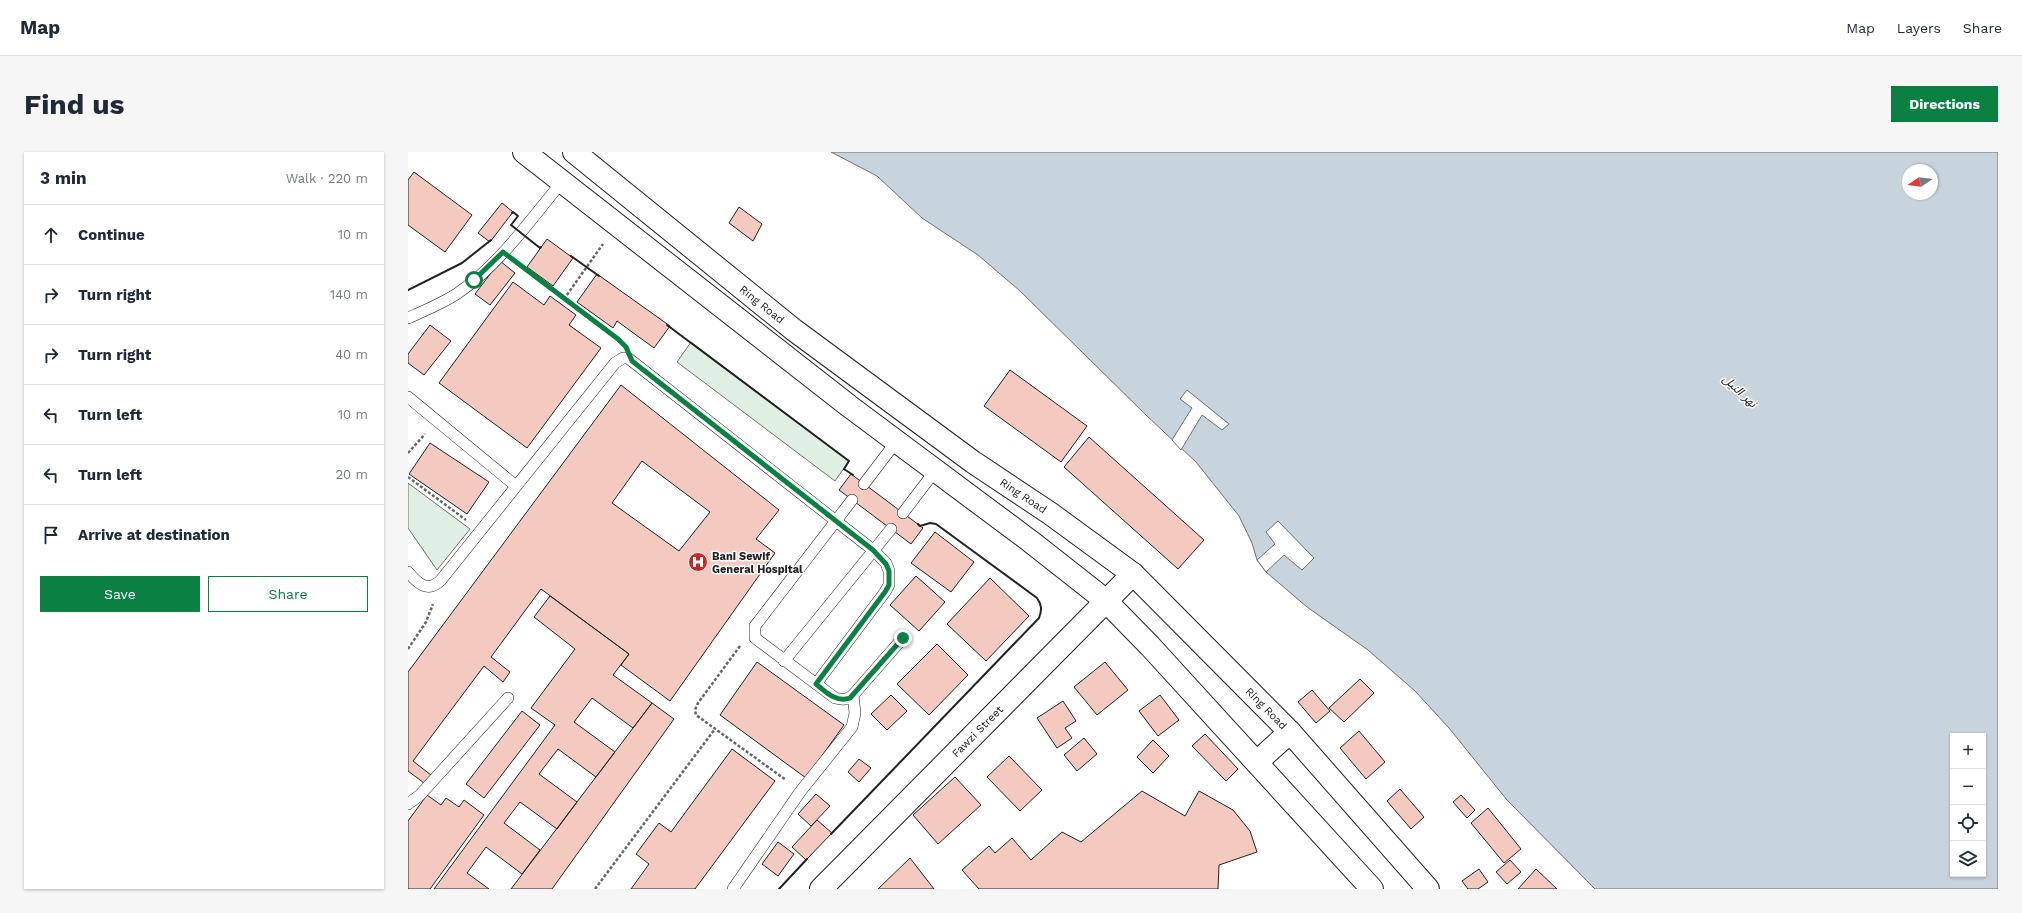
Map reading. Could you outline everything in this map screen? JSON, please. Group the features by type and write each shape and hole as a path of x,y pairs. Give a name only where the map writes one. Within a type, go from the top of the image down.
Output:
{"main road":[{"path":"524,152 896,442 1030,541 1105,600 1150,646 1372,889"},
{"name":"Ring Road","path":"574,152 794,330 973,462 1051,514 1133,574 1290,732 1428,889"},
{"name":"Fawzi Street","path":"820,889 1105,600 1133,574"},
{"path":"1257,762 1290,732"}],"lane":[{"path":"408,318 456,295 474,280 503,252 562,182"},
{"path":"408,572 420,585 426,587 436,585 615,363 623,358 632,361 838,521 873,550 886,564 889,571 889,585 885,592 816,684"},
{"path":"408,397 516,486"},
{"path":"864,484 896,442"},
{"path":"903,513 935,471"},
{"path":"852,500 838,521 755,626 754,634 758,641 835,698 840,700 845,700 853,695 903,638"},
{"path":"784,660 890,529"},
{"path":"733,889 800,792 852,727 855,713 853,695"},
{"path":"408,804 420,795 508,698"}],"path":[{"path":"564,299 617,225"},
{"path":"503,252 623,342 632,361"},
{"path":"408,453 436,420"},
{"path":"408,477 481,530"},
{"path":"408,649 409,644 431,610 436,585"},
{"path":"755,626 696,706 696,715 800,792"},
{"path":"595,889 715,730"}],"green space":[{"path":"691,342 849,461 835,481 677,362"},
{"path":"408,483 470,529 437,570 408,528"}],"water":[{"name":"نهر النيل","path":"831,152 1998,152 1998,889 1595,889 1507,800 1449,728 1415,691 1368,650 1307,607 1266,572 1257,560 1252,543 1239,516 1196,462 1020,291 978,255 922,218 877,176"}],"pier":[{"path":"1187,390 1229,424 1222,430 1202,415 1181,450 1172,440 1192,408 1180,399"},
{"path":"1278,521 1314,558 1302,570 1284,555 1266,572 1257,560 1275,544 1266,532"}],"building":[{"path":"414,172 472,215 445,252 408,225 408,180"},
{"path":"502,203 513,212 490,242 478,233"},
{"path":"739,207 762,224 753,241 729,223"},
{"path":"547,239 573,258 553,286 527,267"},
{"path":"500,261 515,273 490,305 475,294"},
{"path":"597,274 670,326 654,348 617,321 613,328 577,302"},
{"path":"513,282 544,305 550,296 576,315 569,325 601,348 527,448 439,383"},
{"path":"430,325 451,341 424,375 408,363 408,354"},
{"path":"1010,370 1087,426 1061,462 984,406"},
{"path":"621,385 779,510 756,539 775,553 670,701 621,665 629,654 541,589 491,657 510,672 503,682 484,666 413,761 431,775 424,783 408,771 408,672","holes":["642,461 710,512 679,551 612,503"]},
{"path":"1089,437 1204,540 1178,569 1064,467"},
{"path":"430,443 489,482 467,514 409,474"},
{"path":"851,474 923,528 911,544 839,490"},
{"path":"935,532 974,562 951,592 911,563"},
{"path":"916,576 945,602 919,631 890,605"},
{"path":"990,578 1029,616 986,661 947,624"},
{"path":"550,596 629,654 613,675 652,703 633,728 592,698 574,722 615,752 596,777 558,749 539,774 577,802 557,829 520,802 504,823 540,850 522,874 486,847 467,873 489,889 434,889 555,725 531,708 575,649 534,617"},
{"path":"937,644 968,675 929,715 897,684"},
{"path":"757,662 844,725 806,778 720,715"},
{"path":"1105,662 1128,690 1097,715 1074,687"},
{"path":"1360,679 1374,693 1344,722 1329,708"},
{"path":"1312,690 1330,711 1316,723 1298,702"},
{"path":"891,695 907,711 887,730 871,714"},
{"path":"1160,695 1179,720 1158,736 1139,711"},
{"path":"1063,701 1076,721 1065,728 1072,738 1057,748 1037,718"},
{"path":"652,703 674,719 552,889 511,889"},
{"path":"522,711 540,725 484,798 466,784"},
{"path":"1359,731 1385,762 1366,779 1340,748"},
{"path":"1205,734 1238,769 1226,781 1192,746"},
{"path":"1084,738 1097,754 1077,771 1064,755"},
{"path":"1153,740 1169,756 1153,773 1137,757"},
{"path":"732,749 775,781 695,889 631,889 649,864 636,854 659,823 671,832"},
{"path":"1009,756 1042,790 1020,811 987,777"},
{"path":"859,759 871,768 859,782 848,772"},
{"path":"955,777 981,805 938,844 913,815"},
{"path":"1400,789 1424,817 1411,829 1387,801"},
{"path":"1142,791 1185,816 1199,791 1233,810 1250,831 1257,852 1219,865 1218,889 979,889 962,870 989,846 995,853 1012,838 1031,860 1062,832 1081,842"},
{"path":"816,794 830,806 811,826 798,814"},
{"path":"427,795 441,805 446,798 459,807 464,800 484,815 430,889 408,889 408,821"},
{"path":"1461,795 1475,810 1467,818 1453,802"},
{"path":"1488,808 1521,849 1504,863 1471,823"},
{"path":"817,820 832,833 806,860 792,847"},
{"path":"778,842 794,854 778,876 762,864"},
{"path":"910,858 934,889 878,889"},
{"path":"1510,860 1521,872 1507,884 1496,872"},
{"path":"1479,869 1488,882 1478,889 1468,889 1462,881"},
{"path":"1536,869 1557,889 1518,889"}],"wall":[{"path":"512,213 513,212 518,216 511,225 540,248 541,247"},
{"path":"408,290 462,263 491,240"},
{"path":"571,256 599,276"},
{"path":"667,325 849,461 844,469 853,475"},
{"path":"831,834 1039,618 1040,615 1041,605 1037,598 936,524 930,523 920,526 918,524"},
{"path":"779,889 807,859"}],"place":[{"name":"Bani Sewif General Hospital","path":"698,562"}],"route":[{"path":"474,280 503,252 623,342 632,361 838,521 880,556 889,571 889,585 816,684 835,698 840,700 850,698 903,638"}]}
